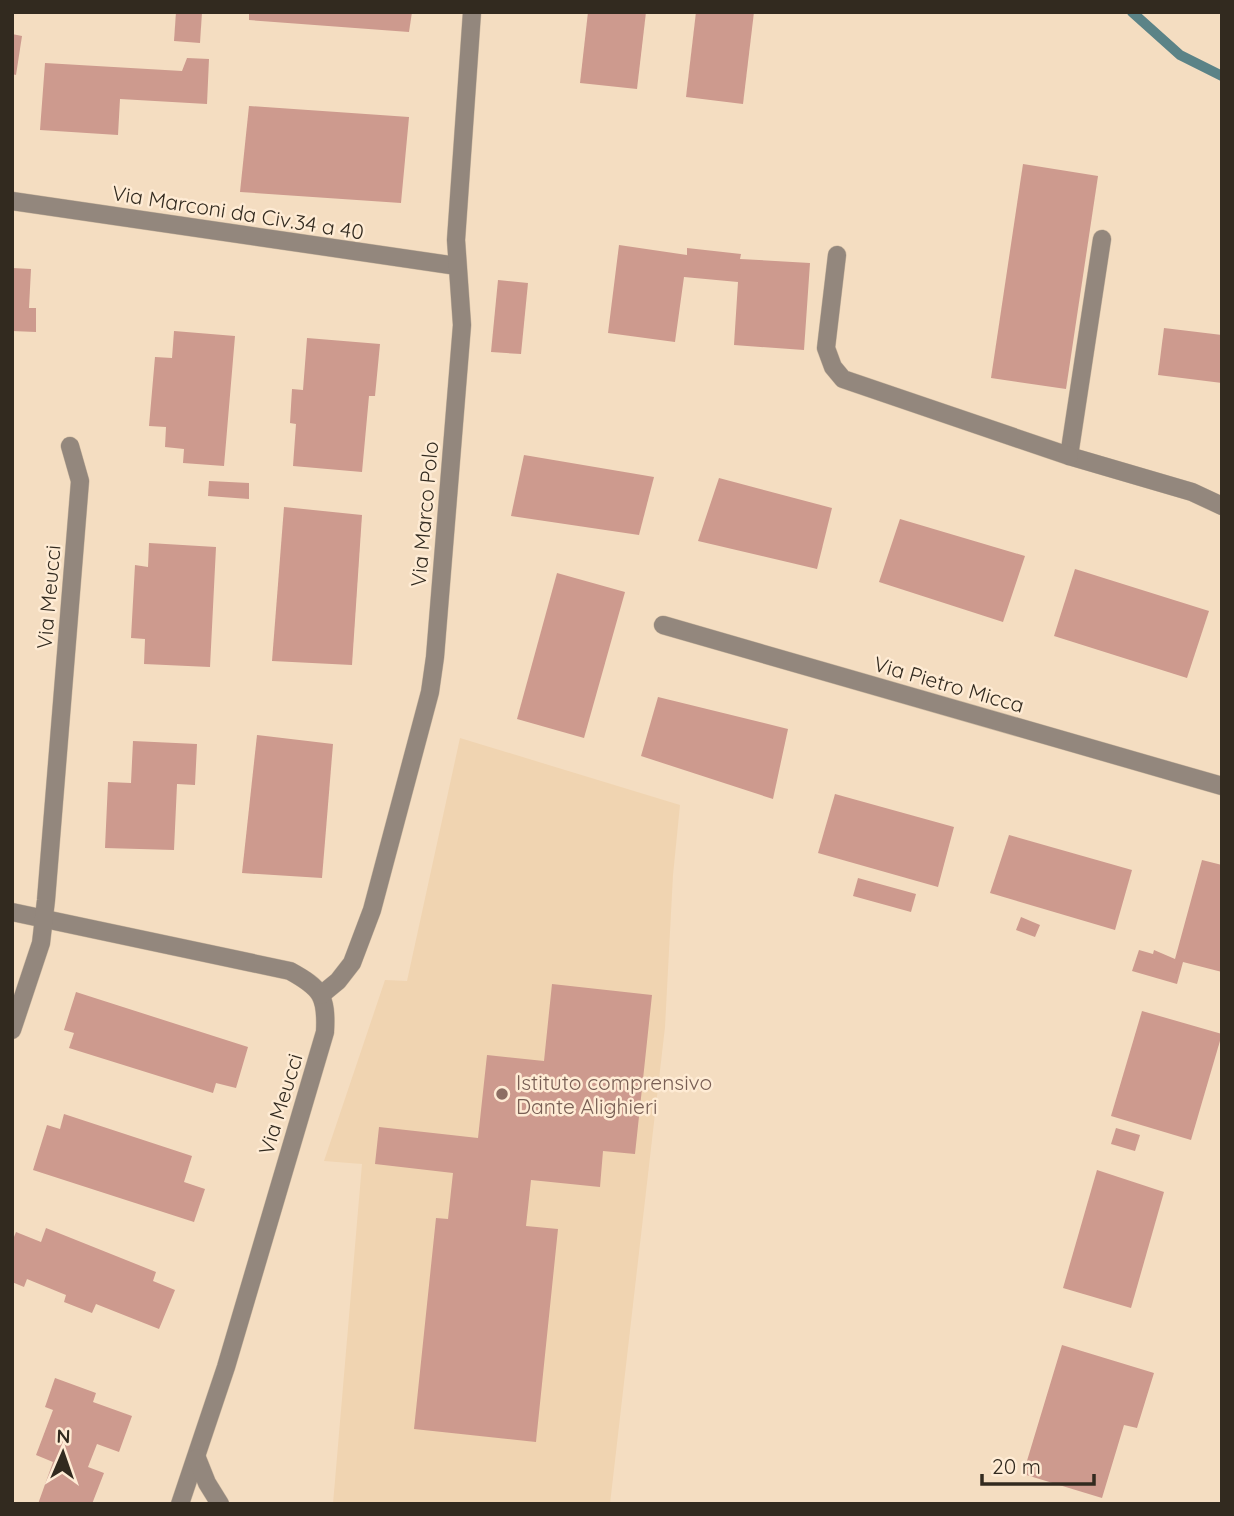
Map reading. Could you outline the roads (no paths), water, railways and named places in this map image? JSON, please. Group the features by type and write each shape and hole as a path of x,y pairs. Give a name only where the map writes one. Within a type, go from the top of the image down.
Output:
{"street":[{"name":"Via Marco Polo","path":"321,995 338,981 352,962 372,910 430,692 462,325 456,240 472,12"},
{"name":"Via Marconi da Civ.34 a 40","path":"12,201 457,266"},
{"path":"1069,456 1102,239"},
{"path":"837,255 826,348 833,367 843,379 1069,456 1192,492 1222,506"},
{"name":"Via Meucci","path":"12,1030 41,943 80,481 70,446"},
{"name":"Via Pietro Micca","path":"663,625 1222,786"},
{"path":"12,912 43,921 290,971 308,981 321,995"},
{"name":"Via Meucci","path":"180,1504 197,1458 325,1032 327,1009 321,995"},
{"path":"197,1458 220,1504"}],"waterway":[{"path":"1132,12 1180,55 1222,76"}],"place":[{"name":"Istituto comprensivo Dante Alighieri","path":"502,1094"}]}
